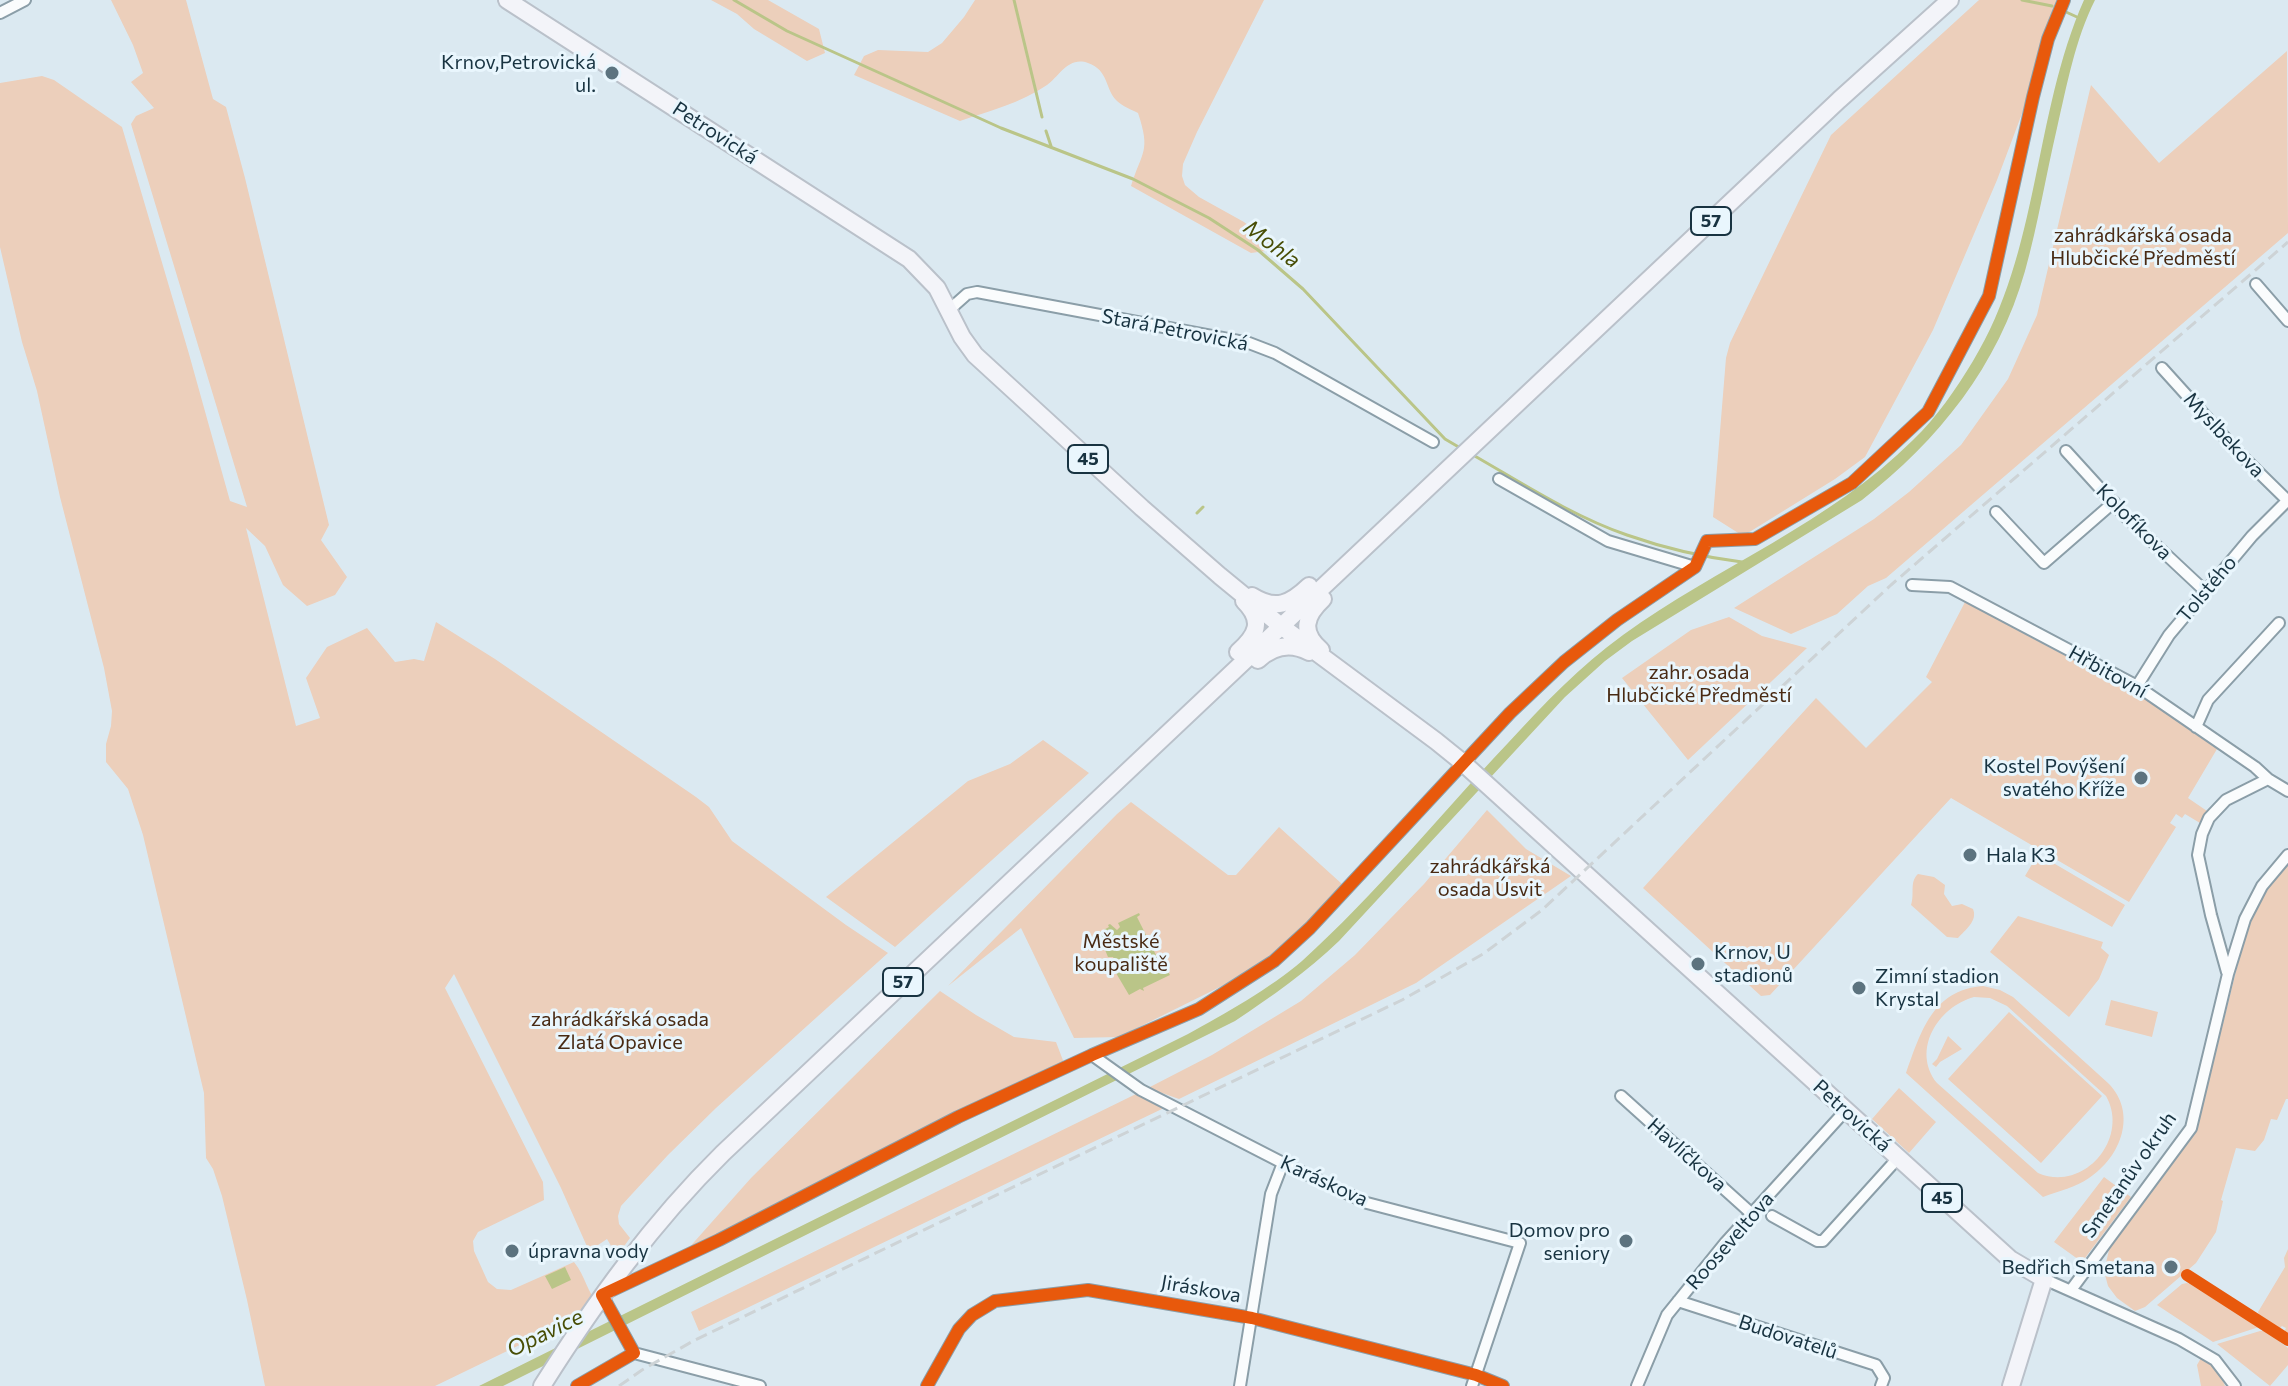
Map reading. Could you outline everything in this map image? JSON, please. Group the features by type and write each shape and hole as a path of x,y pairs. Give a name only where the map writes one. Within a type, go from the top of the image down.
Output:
{"main road":[{"name":"Petrovická","path":"507,0 909,259 937,288 949,310"},
{"name":"57","path":"542,1386 613,1280 700,1176 1839,100 1950,0"},
{"name":"45","path":"949,310 975,355 1132,500 1281,626 1464,764"},
{"path":"1220,576 1263,602 1277,604 1290,601 1362,537 1420,496"},
{"path":"1345,673 1311,640 1307,627 1309,616 1372,552 1420,496"},
{"path":"1158,743 1201,688 1255,633 1252,610 1220,576"},
{"path":"1158,743 1229,688 1263,655 1276,648 1302,648 1345,673"},
{"name":"Petrovická","path":"1464,764 2010,1259 2044,1279"},
{"path":"2011,1386 2044,1279"}],"street":[{"path":"0,13 25,0"},
{"path":"760,1386 634,1353 602,1295 719,1240 958,1117 1096,1058 1199,1009 1274,961 1338,899 1510,713 1564,662 1617,620 1697,565 1707,541 1755,539 1852,483 1928,412 1989,296 2033,97 2048,39 2064,0"},
{"path":"2256,284 2288,321"},
{"name":"Stará Petrovická","path":"949,310 967,294 977,292 1249,343 1275,353 1433,442"},
{"name":"Myslbekova","path":"2162,368 2238,452 2288,501"},
{"name":"Kolofíkova","path":"2066,451 2127,518 2205,591"},
{"path":"1499,479 1608,541 1697,565"},
{"name":"Tolstého","path":"2137,686 2169,635 2252,536 2288,501"},
{"path":"1996,512 2044,563 2114,502"},
{"name":"Hřbitovní","path":"1912,585 1950,587 2137,686 2288,791"},
{"path":"2196,727 2208,700 2279,623"},
{"name":"Smetanův okruh","path":"2071,1290 2191,1128 2228,974 2198,855 2202,834 2209,818 2226,800 2268,779"},
{"path":"2228,974 2253,903 2262,886 2288,855"},
{"name":"Karáskova","path":"1096,1058 1141,1090 1367,1203 1520,1243 1474,1380"},
{"name":"Havlíčkova","path":"1621,1096 1752,1214"},
{"name":"Rooseveltova","path":"1637,1386 1667,1315 1752,1214 1846,1110"},
{"name":"Rooseveltova","path":"1772,1216 1817,1241 1823,1241 1898,1158"},
{"path":"1240,1386 1271,1194 1283,1163"},
{"name":"Petrovická","path":"2044,1279 2179,1339 2215,1360 2235,1386"},
{"name":"Jiráskova","path":"927,1386 959,1329 972,1315 995,1301 1088,1290 1252,1318 1503,1386"},
{"name":"Budovatelů","path":"1678,1301 1876,1365 1884,1378 1881,1386"},
{"path":"577,1386 634,1353"}],"green space":[{"name":"zahrádkářská osada Zlatá Opavice","path":"111,0 186,0 213,99 226,107 245,178 329,525 321,540 347,577 335,595 307,606 283,585 265,546 246,528 296,726 320,718 306,678 327,647 367,628 395,662 424,661 436,622 696,797 709,807 732,841 888,953 716,1108 621,1206 619,1224 630,1238 617,1256 607,1239 589,1251 561,1188 454,974 445,988 543,1182 544,1200 478,1232 473,1241 474,1251 488,1282 497,1289 511,1290 574,1262 600,1306 435,1386 265,1386 222,1196 206,1158 204,1093 143,835 128,789 106,762 112,711 104,668 0,247 0,83 42,76 54,80 122,127 230,501 247,507 131,124 136,116 154,108 131,82 143,73"},
{"path":"711,0 768,0 819,29 825,53 807,61"},
{"path":"975,0 1264,0 1197,132 1183,164 1182,176 1185,185 1199,197 1244,222 1280,249 1251,253 1131,186 1144,144 1138,113 1117,101 1100,70 1088,63 1075,62 1027,97 960,121 854,75 864,56 878,50 928,52 942,43"},
{"path":"1979,0 2059,0 2029,95 1997,180 1933,330 1865,457 1743,536 1713,517 1726,358 1730,343 1831,135"},
{"name":"zahrádkářská osada Hlubčické Předměstí","path":"2287,51 2288,233 1886,578 1868,586 1837,614 1791,634 1734,608 1874,519 1909,492 1961,445 2008,379 2037,315 2091,85 2159,163"},
{"path":"1965,602 2146,699 2217,749 2188,798 2207,811 2200,823 2185,814 2182,818 2176,814 2170,823 2176,827 2129,902 1951,798 1770,995 1761,996 1643,888 1816,698 1866,748 1932,682 1926,677"},
{"name":"zahr. osada Hlubčické Předměstí","path":"1729,617 1762,636 1807,648 1688,760 1622,678 1691,630"},
{"path":"1043,740 1089,773 895,947 826,897 968,781 1010,764"},
{"name":"Městské koupaliště","path":"1131,802 1228,875 1236,875 1279,827 1342,884 1294,940 1234,980 1119,1037 1074,1038 1021,928 948,986 1117,814"},
{"name":"zahrádkářská osada Úsvit","path":"1487,810 1526,849 1571,876 1416,983 1179,1099 1148,1088 1212,1055 1301,1001 1355,955 1424,884"},
{"path":"2038,854 2125,905 2112,927 2025,876"},
{"path":"2288,863 2288,1099 2277,1120 2271,1119 2264,1140 2255,1151 2236,1148 2221,1200 2216,1232 2196,1263 2145,1307 2135,1311 2117,1298 2108,1286 2104,1271 2110,1246 2196,1132 2244,939 2259,901"},
{"path":"1918,874 1934,877 1945,885 1944,894 1952,906 1962,904 1973,909 1972,921 1958,938 1947,937 1911,905"},
{"path":"2018,916 2103,942 2101,948 2109,955 2099,979 2069,1017 1990,952"},
{"path":"1983,986 2013,997 2108,1083 2117,1095 2124,1121 2122,1134 2110,1159 2089,1178 2043,1197 1906,1073 1931,1016 1940,1004 1966,989","holes":["1974,997 1990,998 2007,1006 2106,1096 2112,1112 2112,1129 2098,1158 2086,1168 2071,1175 2055,1177 2038,1173 1937,1083 1927,1057 1932,1031 1949,1010 1961,1002"]},
{"path":"940,991 1014,1037 1056,1042 1064,1063 687,1250 751,1178"},
{"path":"2111,1000 2158,1012 2152,1037 2105,1025"},
{"path":"2009,1012 2102,1096 2041,1163 1948,1079"},
{"path":"1948,1036 1962,1049 1936,1067 1932,1064"},
{"path":"1899,1088 1936,1122 1909,1153 1872,1119"},
{"path":"1136,1094 1164,1108 699,1331 691,1312"},
{"path":"2104,1177 2131,1197 2082,1262 2054,1242"},
{"path":"2288,1249 2288,1333 2284,1332 2286,1328 2280,1328 2258,1312 2285,1267 2284,1258"},
{"path":"2187,1283 2259,1327 2213,1342 2157,1305"},
{"path":"2265,1331 2288,1348 2288,1365 2270,1386 2217,1344"},
{"path":"2201,1358 2216,1370 2225,1386 2201,1386 2197,1365"}],"shaded area":[{"path":"2084,0 2095,0 2072,63 2030,253 2013,306 1982,369 1962,399 1890,477 1862,500 1632,641 1605,661 1565,697 1339,941 1276,993 1235,1021 503,1386 479,1386 1188,1034 1262,991 1302,961 1356,909 1535,714 1592,659 1659,611 1810,520 1881,469 1922,431 1946,402 1973,361 1995,319 2024,229 2067,44"},
{"name":"Městské koupaliště","path":"1139,913 1137,917 1165,973 1170,975 1143,988 1144,991 1140,989 1129,995 1116,973 1119,968 1113,957 1108,957 1098,933 1110,924 1117,930 1120,927 1118,923"},
{"path":"565,1267 571,1280 552,1289 545,1276"}],"waterway":[{"name":"Mohla","path":"734,0 787,31 1001,128 1133,179 1209,218 1258,250 1303,289 1445,439 1462,449"},
{"path":"1014,0 1042,117"},
{"path":"2022,0 2052,6"},
{"path":"2066,12 2077,17"},
{"path":"1046,131 1051,146"},
{"name":"Mohla","path":"1473,455 1607,527 1669,548 1742,562"},
{"path":"1197,513 1203,507"}],"railway":[{"path":"619,1386 695,1340 1402,1000 1483,954 1542,910 1891,585 2288,242"}],"cycle path":[{"path":"577,1386 634,1353 602,1295 719,1240 958,1117 1199,1009 1274,961 1310,928 1510,713 1564,662 1617,620 1695,567 1707,541 1755,539 1852,483 1928,412 1989,296 2033,97 2048,39 2064,0"},
{"path":"2187,1275 2288,1340"},
{"path":"927,1386 959,1329 972,1315 995,1301 1088,1290 1252,1318 1476,1375 1503,1386"}],"place":[{"name":"Krnov,Petrovická ul.","path":"612,73"},
{"name":"Kostel Povýšení svatého Kříže","path":"2141,778"},
{"name":"Hala K3","path":"1970,855"},
{"name":"Krnov, U stadionů","path":"1698,964"},
{"name":"Zimní stadion Krystal","path":"1859,988"},
{"name":"Domov pro seniory","path":"1626,1241"},
{"name":"úpravna vody","path":"512,1251"},
{"name":"Bedřich Smetana","path":"2171,1267"}],"water label":[{"name":"Opavice","path":"545,1333"}]}
